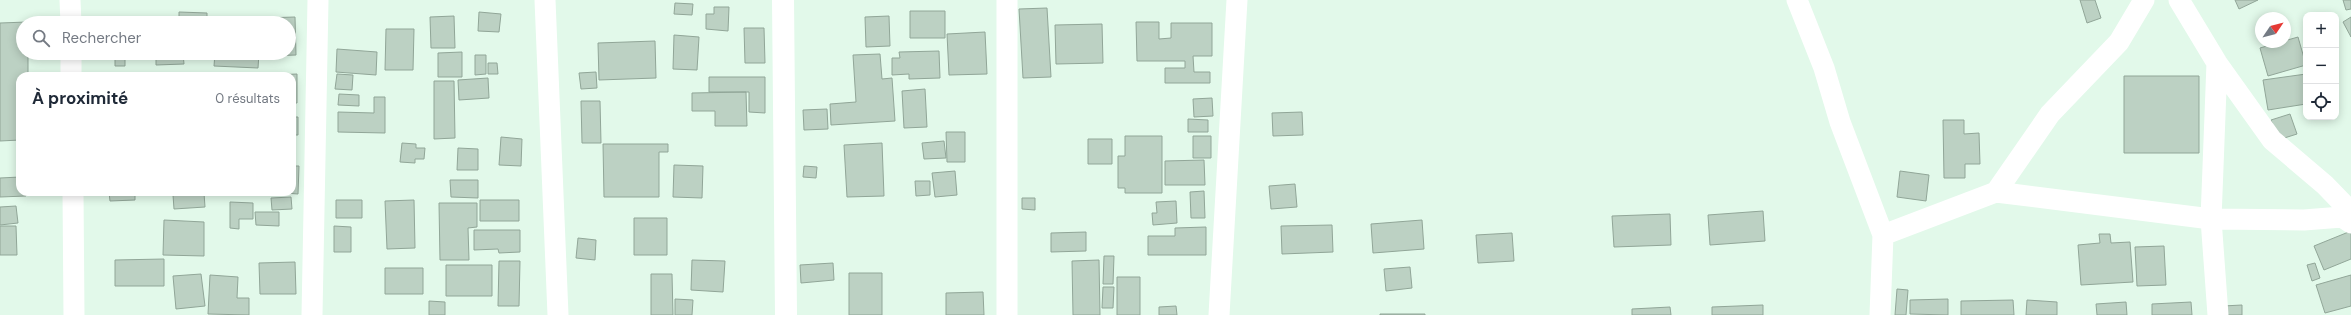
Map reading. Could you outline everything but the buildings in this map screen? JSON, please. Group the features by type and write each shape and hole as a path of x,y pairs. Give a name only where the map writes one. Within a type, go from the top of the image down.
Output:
{"street":[{"path":"70,0 71,16"},
{"path":"312,315 318,0"},
{"path":"545,0 558,315"},
{"path":"783,0 786,315"},
{"path":"1007,0 1007,315"},
{"path":"1219,315 1237,0"},
{"path":"1797,0 1883,235 1880,315"},
{"path":"1996,192 2050,114 2119,42 2144,0"},
{"path":"2179,0 2217,63 2272,140 2325,185 2351,212"},
{"path":"71,60 71,72"},
{"path":"2217,63 2211,219 2218,315"},
{"path":"1883,235 1996,192 2211,219 2304,220 2342,218 2351,223"},
{"path":"73,196 74,315"}]}
